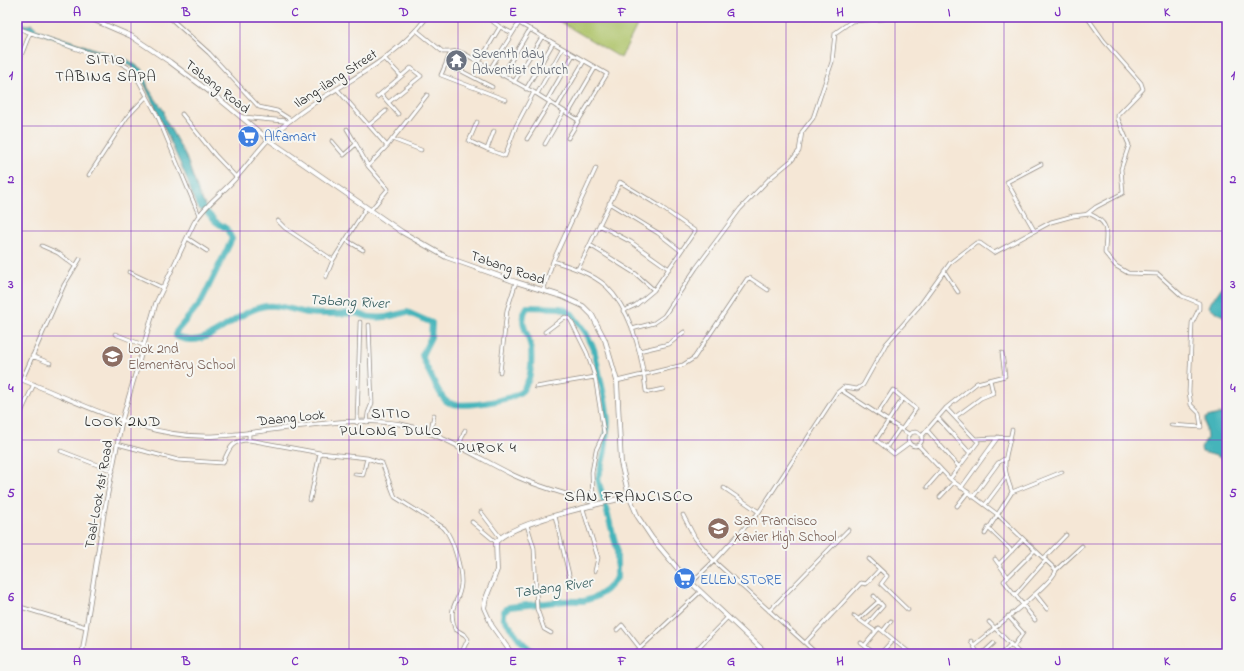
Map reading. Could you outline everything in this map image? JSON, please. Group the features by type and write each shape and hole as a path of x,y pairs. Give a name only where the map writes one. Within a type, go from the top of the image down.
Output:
{"main road":[{"name":"Tabang Road","path":"87,17 131,36 154,51 218,98 269,140 402,232 446,257 572,300 583,306 592,315 604,340 617,381 621,463 630,496 638,517 652,538 691,583 767,654"},
{"path":"512,654 492,626 484,608 486,598 497,570 496,542 500,537 527,525 583,509 593,504 603,504 630,496"}],"street":[{"path":"169,17 209,53 259,107 277,111 291,120"},
{"name":"Ilang-ilang Street","path":"241,117 284,121 287,123 385,59 428,17"},
{"path":"487,17 500,27 512,33"},
{"path":"632,329 654,323 664,316 696,268 740,209 769,179 792,160 799,151 802,132 813,118 832,62 834,33 852,21 913,17"},
{"path":"691,583 714,562 758,512 841,390 849,387 857,389 863,385 886,344 920,305 950,264 976,243 980,243 994,253 1009,246 1034,230 1063,218 1087,214 1096,207 1123,193 1121,169 1129,145 1118,120 1118,115 1143,89 1141,83 1104,41 1088,17"},
{"path":"490,69 519,23 607,74 568,138"},
{"path":"479,62 500,27"},
{"path":"17,28 94,55 117,61 135,74 157,115 200,214"},
{"path":"502,76 530,29"},
{"path":"416,30 443,52 458,51 535,93 578,120"},
{"path":"17,66 30,33"},
{"path":"514,82 542,36"},
{"path":"526,88 552,43"},
{"path":"464,140 505,156 516,126 562,49"},
{"path":"451,52 441,75 506,100"},
{"path":"527,139 573,55"},
{"path":"385,59 401,76"},
{"path":"557,107 584,61"},
{"path":"446,63 492,87"},
{"path":"377,97 411,68 421,76 389,102"},
{"path":"568,114 595,68"},
{"path":"338,89 387,146"},
{"path":"381,94 398,114"},
{"path":"368,166 387,146 427,95"},
{"path":"89,175 127,117 146,97"},
{"path":"368,125 386,111"},
{"path":"545,144 564,111"},
{"path":"182,114 215,155 236,177"},
{"path":"469,141 477,122"},
{"name":"Taal-Look 1st Road","path":"82,654 104,513 122,420 156,303 200,214 269,140 287,123"},
{"path":"347,129 368,166 388,189 370,211"},
{"path":"487,149 494,131"},
{"path":"392,139 421,150"},
{"path":"332,141 344,155 356,144"},
{"path":"1034,230 1007,182 1041,164"},
{"path":"543,291 553,262 596,168"},
{"path":"578,269 620,182 695,231 654,290 636,305 623,311"},
{"path":"609,203 658,233 681,251"},
{"path":"326,277 333,260 366,208"},
{"path":"1087,214 1097,218 1107,228 1106,253 1116,266 1132,275 1158,274 1182,296 1200,305 1192,323 1190,392 1191,405 1199,413 1201,427 1171,425"},
{"path":"278,221 285,228 333,260"},
{"path":"599,225 631,242 669,269"},
{"path":"187,238 207,252"},
{"path":"346,240 363,250"},
{"path":"590,245 636,274 654,290"},
{"path":"42,246 58,253 75,266"},
{"path":"22,380 64,285 80,259"},
{"path":"553,262 578,269 606,287 623,311 632,329 639,351 647,392 662,389"},
{"path":"129,272 163,288"},
{"path":"944,272 958,292"},
{"path":"617,381 683,365 694,358 748,279 750,278 768,290"},
{"path":"500,372 507,310 516,282"},
{"path":"545,332 565,317 570,319 587,353 595,378 604,433 596,450 592,472 593,504"},
{"path":"357,423 360,322"},
{"path":"367,422 368,413 372,403 369,325"},
{"path":"639,351 669,344 684,332"},
{"path":"115,334 143,345"},
{"path":"918,445 922,440 921,436 946,408 977,383 1005,376 1002,353"},
{"path":"32,356 50,363"},
{"name":"Daang Look","path":"17,378 76,403 122,420 146,428 173,434 215,436 279,428 367,422 402,424 430,434 514,476 593,504"},
{"path":"536,387 595,378"},
{"path":"955,417 984,396 993,393 990,380"},
{"path":"17,421 34,384"},
{"path":"841,390 910,435 917,433 921,436"},
{"path":"878,413 893,390 916,409 886,448"},
{"path":"903,398 876,440 894,454 909,443 910,435"},
{"path":"946,408 978,442 950,479"},
{"path":"430,434 434,416"},
{"path":"938,418 970,453"},
{"path":"458,448 465,430"},
{"path":"927,430 959,467"},
{"path":"1012,430 1004,459 1006,477 1012,492"},
{"path":"249,432 249,440"},
{"path":"975,439 998,437 1010,438"},
{"path":"961,488 998,437"},
{"path":"117,444 178,460 223,463 233,444 236,442 249,440 320,453 367,458 382,463 395,497 444,528 449,534 461,582 451,612 455,629 468,639 461,654"},
{"path":"909,443 914,446 918,445 941,471 961,488 997,514 1056,570"},
{"path":"61,451 113,471"},
{"path":"310,500 320,453"},
{"path":"355,474 363,475 367,458"},
{"path":"973,497 998,462 1004,459"},
{"path":"926,487 941,471"},
{"path":"984,534 1012,492 1062,472"},
{"path":"985,505 1006,477"},
{"path":"940,497 954,482"},
{"path":"724,488 758,512"},
{"path":"956,506 968,492"},
{"path":"583,509 598,558 595,571"},
{"path":"481,512 500,537"},
{"path":"682,515 699,544 714,562 817,654"},
{"path":"555,516 572,587"},
{"path":"472,522 496,542"},
{"path":"527,525 534,548 537,609 544,629 552,632"},
{"path":"988,528 1012,551"},
{"path":"769,611 848,530"},
{"path":"1015,595 1066,535"},
{"path":"999,564 1023,539"},
{"path":"974,645 1036,594 1055,575 1056,570 1082,546"},
{"path":"1035,550 1004,581 1035,620"},
{"path":"868,559 887,576 881,584 908,610"},
{"path":"995,559 1008,577"},
{"path":"805,643 861,583 866,584 880,570"},
{"path":"634,654 700,592"},
{"path":"1036,594 1047,609"},
{"path":"867,624 883,606 874,596"},
{"path":"859,619 879,601"},
{"path":"17,606 86,627"},
{"path":"854,616 875,631"},
{"path":"1001,654 1012,646 1023,633 1008,616"},
{"path":"692,654 728,617"},
{"path":"883,631 891,621"},
{"path":"989,622 1020,654"},
{"path":"617,630 622,625 640,648"},
{"path":"875,654 863,644 879,628 911,654"},
{"path":"882,653 893,640"},
{"path":"971,641 978,654"},
{"path":"982,654 994,643"},
{"path":"754,654 761,649"}],"green space":[{"path":"552,17 641,17 621,58"}],"water":[{"path":"17,22 28,25 32,24 38,30 128,60 143,70 148,88 164,111 165,119 186,157 199,194 205,205 200,210 194,200 185,174 140,74 125,62 116,58 35,32 17,24"},
{"path":"1227,280 1227,315 1223,316 1209,307"},
{"path":"1227,412 1227,462 1217,456 1202,452 1201,448 1207,438 1205,420 1207,417"}],"waterway":[{"name":"Tabang River","path":"200,205 216,222 227,229 232,239 201,302 176,332 176,336 188,340 199,339 210,335 254,309 266,306 277,306 314,314 354,313 369,317 389,316 407,312 432,323 431,337 422,355 432,379 443,398 452,404 461,405 496,401 516,395 522,391 528,381 531,370 530,344 523,319 527,307 561,308 572,314 586,333 594,349 606,405 608,422 605,451 598,479 617,549 617,578 606,590 596,597 584,601 565,601 509,607 504,611 503,617 520,640 535,654"}],"place":[{"name":"Seventh day Adventist church","path":"456,61"},
{"name":"Alfamart","path":"249,136"},
{"name":"Look 2nd Elementary School","path":"113,356"},
{"name":"San Francisco Xavier High School","path":"718,528"},
{"name":"ELLEN STORE","path":"685,579"}],"district":[{"name":"SITIO TABING SAPA","path":"106,68"},
{"name":"LOOK 2ND","path":"123,420"},
{"name":"SITIO PULONG DULO","path":"391,422"},
{"name":"PUROK 4","path":"487,447"},
{"name":"SAN FRANCISCO","path":"629,495"}]}
